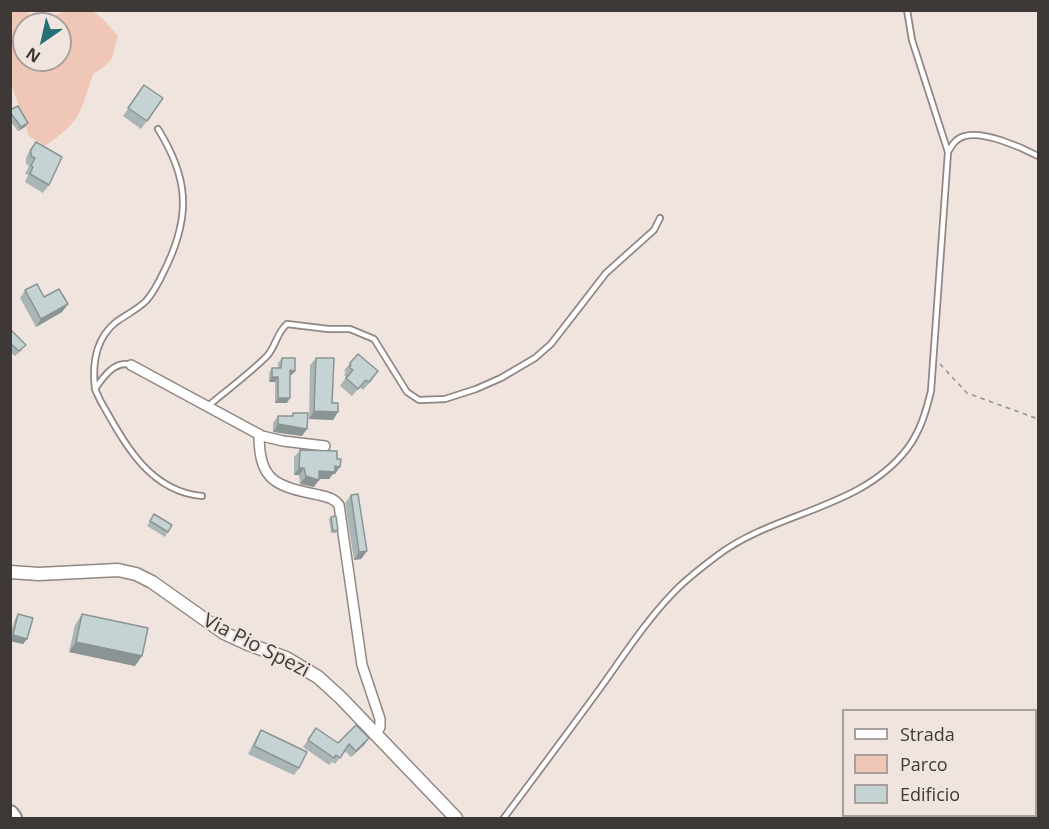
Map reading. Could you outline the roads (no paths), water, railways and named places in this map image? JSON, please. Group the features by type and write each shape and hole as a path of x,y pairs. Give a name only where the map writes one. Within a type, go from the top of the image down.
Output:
{"highway":[{"path":"10,814 13,819"}],"street":[{"path":"131,365 259,434 278,440 325,446"},
{"path":"259,434 262,465 272,480 284,486 331,498 337,502 341,511 362,665 381,722 375,735"},
{"name":"Via Pio Spezi","path":"10,572 48,574 114,570 141,576 224,633 248,645 282,656 305,668 336,693 456,819"}],"lane":[{"path":"504,819 655,614 686,580 720,553 744,539 856,490 898,459 916,435 925,415 931,391 948,152 912,40 907,10"},
{"path":"158,129 175,161 183,188 184,214 179,234 166,266 151,295 115,323 101,340 96,351 94,367 96,389 109,417 144,468 166,485 186,494 202,496"},
{"path":"948,152 956,140 963,136 973,135 1018,146 1038,156"},
{"path":"208,406 266,357 287,324 350,329 374,339 407,392 419,400 445,399 476,389 501,378 535,358 551,344 606,273 654,230 660,218"},
{"path":"96,389 115,367 121,363 131,365"}]}
